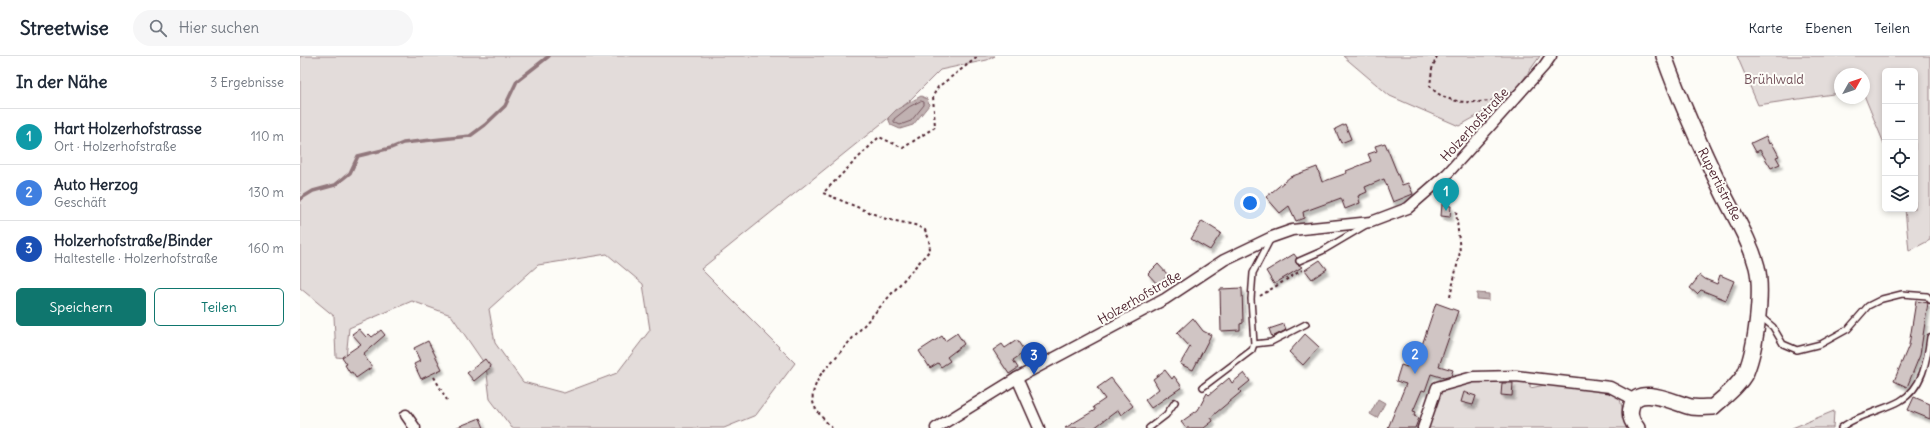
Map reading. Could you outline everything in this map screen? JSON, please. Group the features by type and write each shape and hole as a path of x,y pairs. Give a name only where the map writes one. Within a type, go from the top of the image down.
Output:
{"main road":[{"name":"Rupertistraße","path":"1635,400 1639,397 1652,396 1692,407 1713,407 1735,386 1746,372 1758,315 1759,285 1757,267 1742,227 1696,136 1664,56"},
{"path":"1635,400 1630,412 1631,419 1637,428"}],"street":[{"name":"Holzerhofstraße","path":"936,428 1017,378 1165,299 1224,260 1272,237 1292,230 1371,222 1393,215 1414,203 1447,174 1551,56"},
{"path":"1423,428 1437,387 1473,377 1516,376 1610,386 1635,400"},
{"path":"1017,378 1039,428"},
{"path":"406,416 414,428"}],"lane":[{"path":"1299,261 1322,252 1371,222"},
{"path":"1203,387 1252,350 1254,344 1251,302 1253,273 1272,237"},
{"path":"1758,315 1773,327 1783,344 1797,350 1821,344 1848,329 1868,306 1882,299 1902,294 1927,296 1930,300"},
{"path":"1254,344 1271,342 1306,324"},
{"path":"1841,428 1859,418 1901,401 1915,387 1927,364 1930,337"},
{"path":"1149,428 1166,415 1175,402"}],"path":[{"path":"832,428 817,411 812,401 813,388 821,374 930,250 929,239 925,230 915,225 886,218 823,192 879,136 904,148 935,127 933,96 938,87 979,56"},
{"path":"1437,56 1432,69 1430,86 1435,93 1452,100 1473,102 1516,97"},
{"path":"1450,297 1460,252 1456,210"},
{"path":"1251,302 1300,271 1304,267 1306,258"},
{"path":"434,377 447,400"}],"green space":[{"path":"300,56 995,56 987,60 940,70 907,103 701,269 795,363 756,415 724,428 512,428 490,399 486,366 451,315 412,301 349,328 346,358 336,357 334,316 300,288","holes":["607,254 643,284 650,330 617,373 564,393 523,382 495,343 489,309 538,265"]},
{"path":"1343,56 1540,56 1518,87 1491,108 1459,126 1390,96"},
{"name":"Brühlwald","path":"1737,56 1930,56 1930,240 1909,251 1905,212 1918,212 1918,68 1882,68 1882,139 1868,104 1870,104 1870,68 1834,68 1834,94 1758,105"},
{"path":"1494,379 1530,379 1530,388 1560,382 1618,394 1625,420 1630,428 1426,428 1438,396 1446,389 1456,384 1468,381"},
{"path":"1834,411 1833,428 1792,428"}],"water":[{"path":"921,96 927,99 929,105 913,125 900,129 891,125 888,118 896,110"},
{"path":"1477,293 1489,294 1489,300 1477,299"},
{"path":"1378,399 1385,403 1377,418 1370,414"}],"building":[{"path":"1345,124 1351,139 1341,143 1335,129"},
{"path":"1766,136 1769,144 1772,143 1779,156 1776,157 1780,164 1771,168 1760,150 1756,152 1751,143"},
{"path":"1385,143 1402,185 1408,183 1413,194 1393,202 1384,179 1365,187 1367,192 1358,196 1360,203 1345,209 1341,198 1303,212 1304,218 1296,221 1289,206 1280,213 1266,197 1290,177 1317,167 1322,182 1347,173 1346,171 1371,161 1368,154 1377,151 1375,146"},
{"path":"1442,204 1451,206 1450,217 1441,216"},
{"path":"1202,221 1221,233 1210,250 1191,239"},
{"path":"1294,254 1297,258 1296,263 1302,267 1274,284 1266,271"},
{"path":"1320,260 1327,269 1312,279 1305,270"},
{"path":"1158,264 1168,275 1158,285 1148,274"},
{"path":"1700,275 1717,284 1720,275 1734,281 1726,300 1701,290 1697,294 1690,288"},
{"path":"1242,288 1243,323 1240,324 1240,330 1221,331 1220,289"},
{"path":"1916,301 1928,303 1920,355 1907,387 1894,381 1909,345"},
{"path":"1436,303 1458,311 1439,366 1453,370 1451,376 1444,378 1431,374 1425,391 1422,390 1413,411 1416,412 1414,416 1419,418 1415,428 1388,428 1406,384 1396,381 1401,365 1407,367 1409,362 1413,363 1414,359 1417,360"},
{"path":"1193,318 1203,331 1211,335 1193,370 1180,364 1190,347 1177,333"},
{"path":"1284,324 1286,330 1272,337 1269,329"},
{"path":"359,329 366,337 369,334 372,337 381,330 385,335 363,354 372,367 356,378 352,372 350,373 345,365 347,364 342,357 361,344 352,334"},
{"path":"957,333 964,344 947,357 950,361 941,367 938,363 930,368 919,351 942,336 945,341"},
{"path":"1305,334 1319,347 1303,365 1289,352"},
{"path":"1017,340 1025,352 1013,360 1018,368 1009,374 993,350 1002,344 1005,348"},
{"path":"428,341 442,369 421,379 414,364 420,361 414,348"},
{"path":"485,359 491,367 474,381 467,373"},
{"path":"1165,370 1172,379 1174,376 1182,387 1151,408 1145,400 1159,389 1153,379"},
{"path":"1244,373 1250,381 1239,390 1241,392 1211,417 1213,421 1204,428 1186,428 1181,422 1198,410 1207,393 1209,395 1229,378 1232,383"},
{"path":"1111,378 1133,406 1121,415 1118,410 1094,428 1065,428 1095,410 1093,407 1105,399 1097,388"},
{"path":"1502,383 1513,383 1512,396 1501,395"},
{"path":"1464,392 1476,396 1473,405 1461,402"},
{"path":"1914,397 1930,404 1930,419 1908,410"},
{"path":"480,418 484,428 455,428"}],"waterway":[{"path":"300,199 313,191 335,185 350,173 358,156 391,148 403,143 470,136 485,125 505,106 517,81 549,56"}],"place":[{"name":"Hart Holzerhofstrasse","path":"1446,211"},
{"name":"Auto Herzog","path":"1415,374"},
{"name":"Holzerhofstraße/Binder","path":"1034,375"}]}
